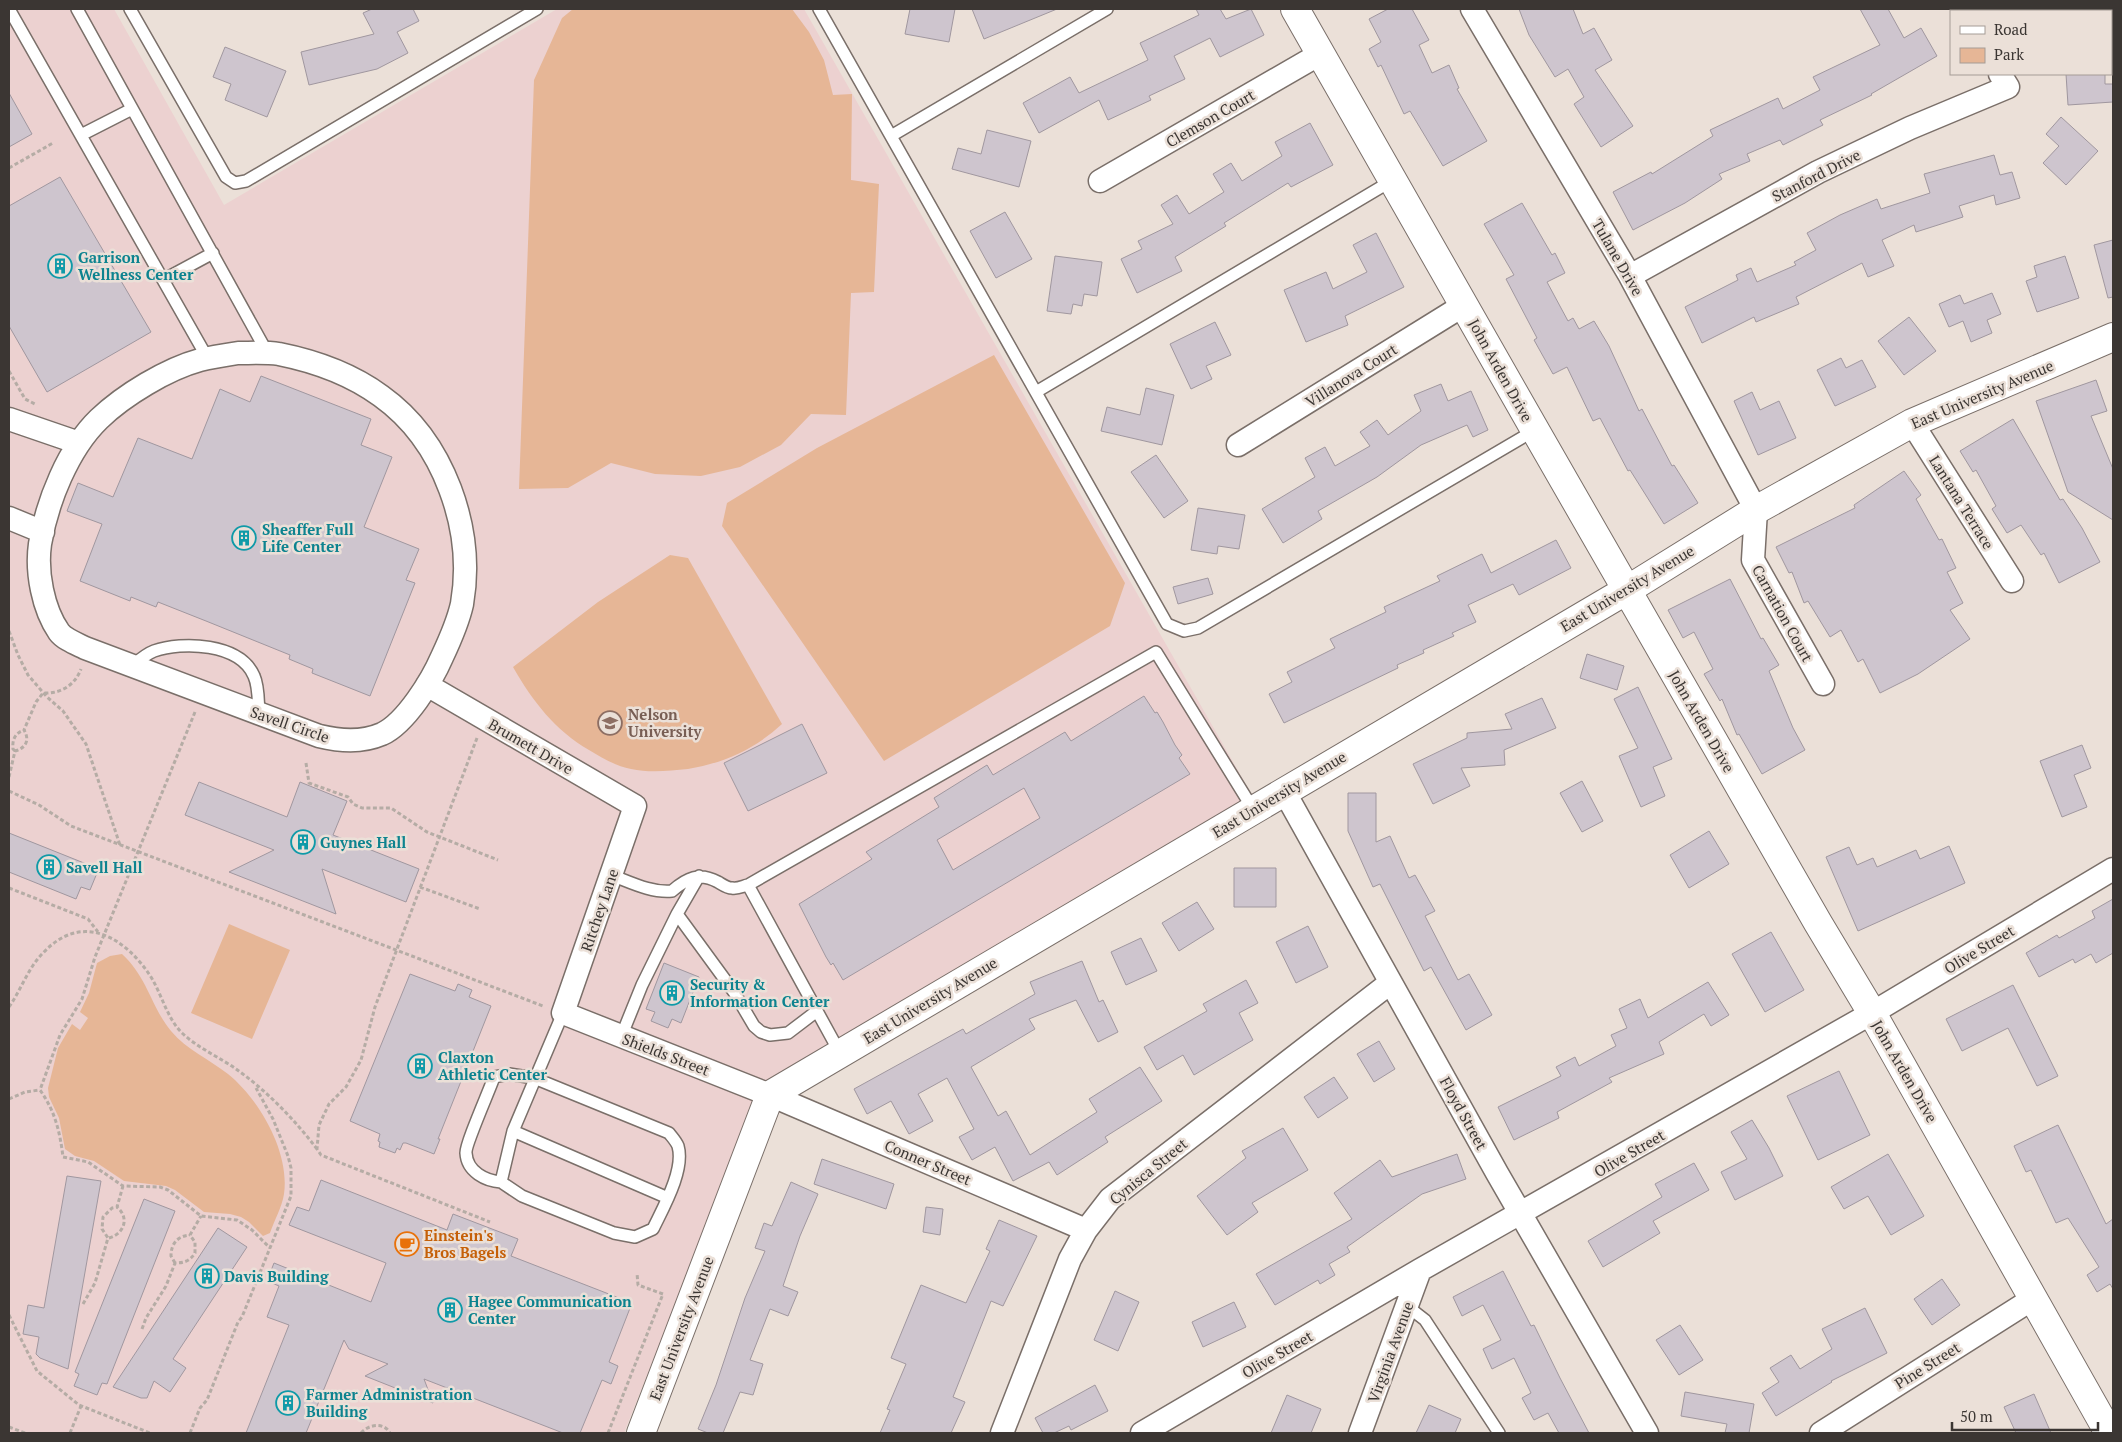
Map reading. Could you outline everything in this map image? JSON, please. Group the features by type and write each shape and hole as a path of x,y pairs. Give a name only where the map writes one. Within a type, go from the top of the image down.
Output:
{"street":[{"name":"John Arden Drive","path":"1295,9 1818,923 1872,1013 2109,1433"},
{"name":"Tulane Drive","path":"1472,9 1630,276 1756,510"},
{"name":"Clemson Court","path":"1100,182 1320,54"},
{"name":"Stanford Drive","path":"1630,276 1818,172 2004,80"},
{"name":"Villanova Court","path":"1238,445 1464,305"},
{"name":"East University Avenue","path":"641,1433 770,1095 1627,590 1756,510 1912,423 2113,337"},
{"name":"Savell Circle","path":"238,353 268,354 314,362 348,377 381,396 409,422 434,455 449,484 461,523 465,563 462,605 453,634 436,671 407,712 383,734 363,740 342,741 319,736 88,650 60,634 50,617 40,578 40,545 58,480 79,443 99,419 131,394 164,374 208,358 238,353"},
{"path":"9,419 79,443"},
{"name":"Lantana Terrace","path":"1912,423 2012,581"},
{"name":"Carnation Court","path":"1756,510 1753,560 1823,684"},
{"path":"9,518 43,532"},
{"name":"Brumett Drive","path":"427,685 635,806"},
{"name":"Floyd Street","path":"1284,791 1521,1214 1647,1433"},
{"name":"Ritchey Lane","path":"562,1014 635,806"},
{"name":"Olive Street","path":"1142,1433 1420,1270 1872,1013 2113,869"},
{"name":"Cynisca Street","path":"1002,1433 1070,1259 1086,1230 1110,1199 1390,982"},
{"name":"Shields Street","path":"562,1014 770,1095"},
{"name":"Conner Street","path":"770,1095 1086,1230"},
{"name":"Virginia Avenue","path":"1360,1433 1420,1270"},
{"name":"Pine Street","path":"1821,1433 2034,1298"}],"lane":[{"path":"10,9 208,358"},
{"path":"77,9 268,354"},
{"path":"130,9 226,177 235,183 246,181 537,9"},
{"path":"819,9 1167,624 1184,631 1198,628 1535,430"},
{"path":"891,136 1107,9"},
{"path":"81,135 132,108"},
{"path":"1036,392 1394,180"},
{"path":"163,280 213,253"},
{"path":"132,666 151,652 180,645 210,647 229,654 243,662 254,674 259,714"},
{"path":"611,875 652,890 667,892 672,891 688,878 700,876 712,879 728,888 735,889 748,885 1156,652 1253,809"},
{"path":"621,1037 642,986 677,914 700,876"},
{"path":"748,885 840,1053"},
{"path":"677,914 734,992 754,1026 761,1032 770,1035 788,1033 817,1011"},
{"path":"502,1182 513,1131 562,1014"},
{"path":"509,1074 534,1078 669,1133 677,1144 680,1160 668,1198 653,1229 635,1237 614,1233 522,1196 502,1182 489,1181 469,1165 465,1152 494,1077 509,1074"},
{"path":"513,1131 668,1198"},
{"path":"1407,1306 1426,1320 1499,1433"}],"path":[{"path":"9,168 53,143"},
{"path":"9,631 28,675 43,693 63,711 86,744 120,845"},
{"path":"43,693 52,694 76,680 88,650"},
{"path":"40,1090 55,1045 82,998 95,957 106,935 202,692"},
{"path":"16,751 23,748 26,743 27,738 24,730 36,702 43,693"},
{"path":"317,1149 317,1138 324,1113 329,1104 346,1087 361,1060 375,1007 484,718"},
{"path":"9,777 16,751 13,748 13,740 18,732 24,730"},
{"path":"306,764 309,783 348,797 353,804 362,808 391,808 427,832 498,860"},
{"path":"9,791 39,805 71,826 562,1014"},
{"path":"420,887 480,909"},
{"path":"9,888 88,919 99,932"},
{"path":"9,1007 41,954 51,945 64,936 78,932 99,932 106,935 128,949 140,961 152,980 170,1017 182,1033 237,1070 299,1128 322,1155 490,1222"},
{"path":"190,1433 200,1408 207,1400 290,1196 290,1168 281,1136 254,1085"},
{"path":"9,1099 25,1092 40,1090"},
{"path":"40,1090 51,1105 56,1116 63,1157 88,1162 123,1186 160,1187 168,1190 201,1216 238,1220 252,1230 270,1248"},
{"path":"117,1208 123,1186"},
{"path":"83,1304 95,1283 108,1238 102,1229 103,1217 112,1208 117,1208"},
{"path":"108,1238 118,1235 124,1225 124,1215 117,1208"},
{"path":"175,1263 171,1256 172,1245 177,1239 190,1235 201,1216"},
{"path":"175,1263 182,1263 188,1260 195,1253 195,1242 190,1235"},
{"path":"142,1329 146,1318 166,1286 175,1263"},
{"path":"608,1433 663,1294 638,1285 637,1273"},
{"path":"9,1315 37,1371 81,1406 150,1433"},
{"path":"70,1433 81,1406"},
{"path":"361,1433 363,1430 375,1425 381,1426 390,1433"},
{"path":"9,1427 25,1433"}],"shaded area":[{"name":"Nelson University","path":"9,9 114,9 224,205 557,9 804,9 1253,797 759,1095 624,1433 9,1433"}],"green space":[{"path":"573,9 792,9 809,32 824,60 833,95 852,94 851,180 879,184 874,292 851,293 846,415 811,414 781,445 740,467 701,476 655,474 611,463 568,488 519,489 534,80 562,18"},
{"path":"994,355 1125,583 1110,626 884,761 722,526 727,503 817,448"},
{"path":"670,555 688,558 782,724 750,748 714,763 681,770 645,771 625,768 604,759 566,734 537,703 513,667 598,602"},
{"path":"229,924 290,950 252,1039 191,1013"},
{"path":"122,954 138,973 164,1022 171,1031 184,1044 228,1074 240,1085 251,1097 270,1128 277,1144 285,1178 283,1199 270,1233 263,1236 241,1217 204,1212 175,1190 166,1186 124,1181 94,1161 75,1156 65,1149 59,1118 49,1097 48,1088 58,1048 72,1024 80,1030 88,1018 80,1012 89,993 97,963 110,956"}],"building":[{"path":"372,9 413,9 419,21 397,32 408,53 377,69 309,85 301,52 374,34 363,13"},
{"path":"910,9 955,9 949,42 905,34"},
{"path":"972,9 1057,9 984,39"},
{"path":"1196,9 1220,9 1226,19 1251,9 1264,35 1220,57 1210,38 1174,56 1185,79 1149,96 1151,100 1108,120 1099,100 1039,133 1023,103 1070,77 1079,93 1148,60 1140,43 1199,15"},
{"path":"1388,9 1412,9 1429,40 1419,45 1432,73 1449,65 1459,88 1457,89 1487,141 1443,166 1410,111 1404,114 1381,65 1378,67 1369,49 1381,42 1369,19"},
{"path":"1519,9 1573,9 1583,34 1594,28 1612,60 1595,70 1633,126 1601,147 1574,104 1584,97 1568,69 1555,77 1529,35"},
{"path":"1860,9 1888,9 1904,38 1921,28 1937,56 1872,95 1820,120 1823,125 1783,145 1780,140 1747,154 1750,161 1719,174 1722,179 1685,203 1633,230 1613,192 1651,172 1652,174 1713,136 1710,130 1778,98 1783,109 1820,90 1813,77 1880,45"},
{"path":"225,47 286,71 267,117 225,100 231,84 213,77"},
{"path":"2066,75 2105,75 2105,84 2113,84 2113,102 2068,105"},
{"path":"9,93 32,134 9,147"},
{"path":"2061,117 2098,151 2066,185 2043,163 2059,146 2046,134"},
{"path":"1310,123 1333,165 1291,187 1288,183 1224,223 1226,226 1175,257 1182,271 1137,293 1121,259 1142,249 1138,241 1173,224 1161,205 1177,195 1189,214 1224,192 1213,174 1231,163 1242,181 1282,156 1275,142"},
{"path":"987,130 1031,141 1019,187 952,169 958,148 981,154"},
{"path":"1994,155 2000,175 2012,172 2020,198 1996,205 1994,195 1959,206 1963,217 1916,232 1914,225 1882,240 1894,266 1868,277 1862,263 1796,297 1799,304 1756,322 1754,317 1702,343 1685,307 1738,280 1736,275 1751,268 1757,282 1796,265 1794,262 1816,250 1807,233 1840,215 1877,199 1881,209 1930,193 1924,174"},
{"name":"Garrison Wellness Center","path":"60,177 151,332 47,392 9,326 9,206"},
{"path":"1522,203 1552,255 1555,253 1565,273 1547,282 1568,321 1573,318 1579,329 1594,321 1609,346 1639,411 1642,409 1672,466 1674,465 1698,503 1664,524 1630,470 1628,471 1600,418 1593,421 1567,367 1553,374 1534,340 1537,338 1506,279 1514,275 1484,224"},
{"path":"1005,212 1032,259 996,278 970,231"},
{"path":"1376,233 1404,287 1345,316 1348,325 1306,342 1284,290 1326,272 1333,289 1367,272 1353,245"},
{"path":"2113,240 2113,297 2108,298 2094,245"},
{"path":"1055,256 1102,262 1097,296 1084,294 1082,306 1073,304 1071,314 1047,311"},
{"path":"2065,256 2079,298 2037,312 2026,281 2037,277 2034,266"},
{"path":"1992,293 2001,314 1987,320 1992,333 1971,342 1963,321 1949,327 1939,304 1960,295 1964,304"},
{"path":"1909,317 1936,351 1904,375 1878,341"},
{"path":"1215,322 1231,355 1206,366 1212,379 1191,389 1170,344"},
{"path":"1841,358 1846,368 1862,360 1876,387 1835,406 1817,370"},
{"name":"Sheaffer Full Life Center","path":"261,376 371,419 361,445 392,457 364,527 419,549 406,580 415,583 370,696 312,673 313,669 289,659 290,655 206,621 158,602 156,607 131,597 130,601 80,581 102,524 67,511 78,483 113,497 138,438 192,459 220,389 250,402"},
{"path":"2096,380 2107,411 2091,416 2113,469 2113,520 2068,492 2036,401"},
{"path":"1441,384 1448,401 1471,391 1488,430 1473,437 1467,425 1421,445 1377,477 1318,511 1322,519 1283,543 1262,509 1315,477 1305,458 1325,447 1335,466 1370,446 1360,432 1377,420 1388,435 1421,411 1414,395"},
{"path":"1146,388 1174,395 1162,445 1101,431 1107,407 1140,415"},
{"path":"1752,392 1760,410 1779,401 1796,438 1758,455 1734,401"},
{"path":"2013,419 2060,500 2063,499 2082,528 2100,562 2059,583 2044,553 2041,555 2021,525 2007,533 1992,509 1996,506 1976,470 1973,472 1960,451"},
{"path":"1156,455 1188,501 1164,518 1131,472"},
{"path":"1904,471 1921,495 1916,499 1939,540 1942,539 1956,568 1947,572 1963,603 1950,610 1970,639 1918,674 1880,693 1863,659 1858,662 1841,630 1830,637 1808,601 1804,603 1792,572 1789,573 1776,547 1855,508 1854,505"},
{"path":"1198,508 1245,515 1239,549 1218,546 1217,554 1191,550"},
{"path":"1556,540 1571,568 1519,595 1513,584 1468,605 1476,622 1452,633 1454,636 1423,650 1424,653 1397,665 1398,668 1284,723 1269,694 1292,682 1287,672 1335,648 1330,639 1386,612 1384,607 1440,581 1437,576 1482,554 1491,573"},
{"path":"1208,578 1213,594 1178,604 1173,587"},
{"path":"1730,579 1761,639 1763,638 1779,665 1769,671 1793,728 1805,750 1762,774 1739,734 1737,735 1722,699 1720,701 1704,674 1713,669 1694,632 1683,638 1668,610"},
{"path":"1587,654 1624,666 1617,690 1580,678"},
{"path":"1638,687 1672,759 1653,767 1665,796 1641,807 1619,756 1638,748 1614,699"},
{"path":"1144,696 1163,722 1182,755 1179,758 1190,774 843,980 833,963 831,965 826,957 799,904 872,859 866,852 939,807 934,798 987,765 993,775 1065,732 1071,741","holes":["1024,788 1040,818 953,870 937,840"]},
{"path":"1542,698 1556,728 1504,750 1505,765 1461,768 1470,786 1433,804 1413,764 1467,738 1467,733 1512,729 1505,714"},
{"path":"802,724 827,773 748,811 724,763"},
{"path":"2082,745 2091,768 2074,775 2087,807 2062,817 2040,761"},
{"path":"1582,781 1603,821 1582,832 1560,793"},
{"name":"Guynes Hall","path":"199,782 287,817 300,782 347,801 333,835 419,869 406,902 322,869 336,914 229,872 274,850 185,815"},
{"path":"1348,793 1376,793 1376,842 1390,836 1409,878 1415,875 1435,911 1425,916 1458,980 1469,974 1492,1015 1466,1030 1431,967 1424,971 1380,884 1373,887 1348,831"},
{"path":"1709,831 1729,864 1689,888 1670,855"},
{"name":"Savell Hall","path":"9,833 89,865 88,869 97,873 90,890 81,887 76,899 9,872"},
{"path":"1949,846 1965,883 1858,931 1826,857 1849,847 1857,865 1873,858 1877,867 1916,850 1920,859"},
{"path":"1234,868 1276,868 1276,907 1234,907"},
{"path":"2113,899 2113,953 2096,963 2091,954 2075,963 2073,959 2039,977 2026,953 2057,935 2059,938 2095,918 2092,911"},
{"path":"1197,902 1214,929 1179,951 1162,923"},
{"path":"1308,926 1328,967 1296,983 1276,942"},
{"path":"1771,932 1804,990 1765,1012 1732,954"},
{"path":"1141,938 1157,971 1126,985 1111,952"},
{"path":"1082,961 1099,1002 1103,1000 1118,1032 1098,1042 1076,1000 1029,1019 1035,1029 971,1067 998,1116 1006,1111 1030,1155 1097,1112 1089,1099 1140,1067 1162,1101 1105,1137 1108,1142 1057,1175 1049,1162 1013,1181 995,1147 972,1160 959,1137 974,1129 947,1078 918,1094 933,1121 909,1134 891,1101 867,1114 854,1089 963,1029 966,1034 1035,994 1030,982"},
{"name":"Security & Information Center","path":"664,963 699,977 681,1023 672,1019 668,1028 651,1021 655,1012 646,1009"},
{"name":"Claxton Athletic Center","path":"410,974 455,991 458,984 472,990 469,997 491,1006 438,1139 440,1139 434,1154 406,1143 403,1143 400,1150 397,1148 395,1153 379,1147 380,1134 350,1121"},
{"path":"1246,980 1258,1003 1239,1013 1253,1040 1194,1075 1183,1055 1157,1070 1144,1047 1207,1011 1203,1004"},
{"path":"1708,982 1729,1015 1711,1026 1704,1014 1659,1042 1664,1054 1609,1078 1612,1082 1557,1112 1559,1118 1514,1140 1498,1107 1561,1076 1556,1067 1575,1057 1579,1066 1616,1046 1611,1035 1627,1028 1619,1009 1640,999 1648,1018"},
{"path":"2013,985 2058,1076 2037,1086 2008,1028 1962,1051 1946,1019"},
{"path":"1379,1041 1395,1069 1374,1082 1357,1054"},
{"path":"1839,1071 1870,1135 1818,1160 1787,1096"},
{"path":"1334,1077 1348,1098 1318,1118 1304,1097"},
{"path":"1752,1120 1783,1176 1735,1200 1721,1172 1747,1159 1731,1132"},
{"path":"2058,1125 2106,1224 2113,1219 2113,1289 2110,1284 2097,1292 2087,1275 2099,1267 2068,1218 2056,1223 2031,1170 2026,1172 2014,1146"},
{"path":"1283,1128 1308,1170 1252,1203 1258,1212 1227,1235 1197,1196 1246,1158 1242,1151"},
{"path":"1457,1154 1466,1179 1422,1194 1347,1247 1350,1252 1329,1264 1335,1275 1320,1284 1318,1280 1275,1305 1256,1274 1352,1219 1334,1193 1380,1160 1392,1177"},
{"path":"1888,1154 1924,1216 1891,1235 1868,1196 1844,1209 1831,1187"},
{"path":"822,1159 894,1184 886,1209 814,1184"},
{"path":"1694,1163 1709,1190 1653,1221 1660,1233 1603,1267 1588,1241 1662,1197 1655,1184"},
{"path":"67,1176 101,1181 68,1369 40,1358 36,1354 39,1337 23,1334 28,1305 44,1308"},
{"name":"Hagee Communication Center","path":"321,1180 447,1230 453,1214 518,1239 511,1256 632,1303 609,1362 618,1366 611,1384 602,1380 580,1433 563,1433 424,1379 433,1403 365,1376 388,1364 349,1349 344,1340 306,1433 246,1433 289,1325 267,1317 279,1286 267,1281 274,1263 371,1302 386,1263 289,1225 297,1207 309,1211"},
{"path":"791,1182 818,1194 800,1236 783,1286 798,1292 788,1316 770,1309 750,1360 763,1364 753,1395 740,1392 723,1433 708,1433 698,1429 716,1385 745,1298 765,1251 755,1248 764,1223 772,1226"},
{"path":"144,1199 175,1211 107,1384 102,1383 97,1395 74,1386 79,1374 75,1372"},
{"path":"926,1207 943,1209 940,1235 923,1232"},
{"path":"999,1220 1037,1236 1003,1306 991,1301 953,1397 965,1402 951,1433 880,1433 890,1410 887,1409 906,1364 891,1358 921,1285 966,1303 990,1251 986,1249"},
{"path":"218,1228 247,1247 173,1359 186,1368 170,1392 154,1381 147,1398 141,1398 113,1387"},
{"path":"1503,1271 1531,1326 1534,1325 1589,1433 1559,1433 1548,1413 1534,1420 1522,1398 1531,1393 1514,1358 1492,1369 1483,1349 1501,1340 1483,1305 1462,1316 1453,1297"},
{"path":"1942,1279 1960,1305 1932,1325 1914,1299"},
{"path":"1115,1291 1139,1302 1118,1351 1094,1340"},
{"path":"1234,1302 1246,1327 1203,1347 1192,1322"},
{"path":"1865,1308 1887,1353 1831,1381 1776,1416 1762,1393 1779,1382 1770,1368 1791,1355 1800,1369 1832,1349 1822,1329"},
{"path":"1680,1325 1703,1360 1679,1375 1656,1340"},
{"path":"1095,1385 1108,1411 1071,1430 1069,1426 1054,1433 1043,1433 1035,1418"},
{"path":"1685,1392 1754,1404 1749,1433 1725,1433 1727,1424 1681,1416"},
{"path":"2034,1394 2051,1433 2016,1433 2004,1407"},
{"path":"1287,1395 1321,1409 1311,1433 1271,1433"},
{"path":"1429,1405 1461,1419 1455,1433 1416,1433"}],"place":[{"name":"Garrison Wellness Center","path":"60,266"},
{"name":"Sheaffer Full Life Center","path":"244,538"},
{"name":"Nelson University","path":"610,723"},
{"name":"Guynes Hall","path":"303,842"},
{"name":"Savell Hall","path":"49,867"},
{"name":"Security & Information Center","path":"672,993"},
{"name":"Claxton Athletic Center","path":"420,1066"},
{"name":"Einstein's Bros Bagels","path":"407,1244"},
{"name":"Davis Building","path":"207,1276"},
{"name":"Hagee Communication Center","path":"450,1310"},
{"name":"Farmer Administration Building","path":"288,1403"}]}
